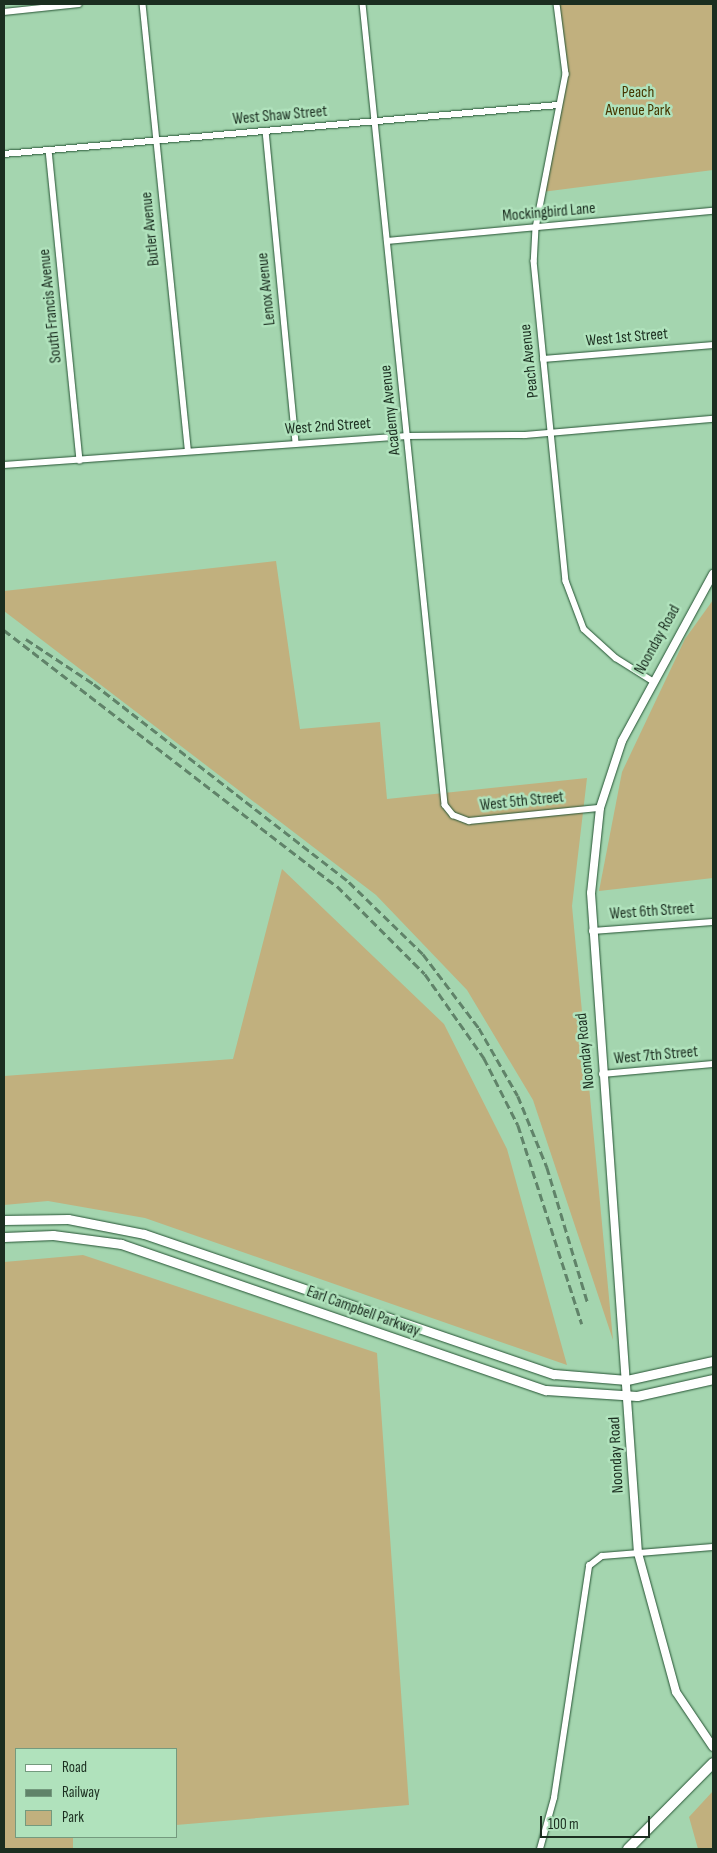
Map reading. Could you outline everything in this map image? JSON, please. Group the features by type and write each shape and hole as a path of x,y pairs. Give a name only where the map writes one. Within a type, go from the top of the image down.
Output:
{"main road":[{"name":"Earl Campbell Parkway","path":"4,1220 33,1218 86,1221 144,1234 524,1367 578,1378 627,1380 713,1361"},
{"path":"33,1218 33,1234"},
{"name":"Earl Campbell Parkway","path":"4,1237 33,1234 88,1238 140,1250 519,1383 575,1394 628,1396 713,1379"},
{"path":"628,1849 713,1763"}],"street":[{"path":"4,12 79,4"},
{"name":"Butler Avenue","path":"143,4 188,450"},
{"name":"Academy Avenue","path":"362,4 443,797 450,811"},
{"name":"Peach Avenue","path":"557,4 566,74 536,228 534,261 566,581 579,622 616,658 652,680"},
{"name":"West Shaw Street","path":"4,154 559,105"},
{"name":"Lenox Avenue","path":"266,132 296,443"},
{"name":"South Francis Avenue","path":"49,150 80,460"},
{"name":"Mockingbird Lane","path":"387,241 713,211"},
{"name":"West 1st Street","path":"543,359 713,344"},
{"name":"West 2nd Street","path":"4,465 188,450 407,436 551,433 713,419"},
{"name":"Noonday Road","path":"713,574 652,680 622,741 600,808 591,893 602,1074 627,1380 638,1553 676,1692 713,1747"},
{"name":"West 5th Street","path":"450,811 469,821 490,821 600,808"},
{"name":"West 6th Street","path":"592,931 713,922"},
{"name":"West 7th Street","path":"602,1074 713,1064"},
{"path":"540,1849 554,1798 587,1569 602,1556 713,1547"}],"green space":[{"name":"Peach Avenue Park","path":"556,4 713,4 713,170 542,192 565,86"},
{"path":"276,561 300,729 380,722 387,799 587,778 572,906 613,1340 533,1100 467,990 376,895 4,611 4,591"},
{"path":"713,600 713,878 599,891 622,772 685,639"},
{"path":"282,869 444,1024 507,1149 567,1365 145,1218 48,1201 4,1205 4,1076 233,1059"},
{"path":"83,1255 377,1353 409,1805 178,1825 178,1748 15,1748 15,1838 73,1838 73,1849 4,1849 4,1262"},
{"path":"713,1791 713,1849 698,1849 689,1817"}],"railway":[{"path":"4,630 337,886 425,974 484,1058 518,1125 582,1324"},
{"path":"26,639 94,684 349,882 423,954 479,1028 518,1096 547,1167 588,1304"}]}
